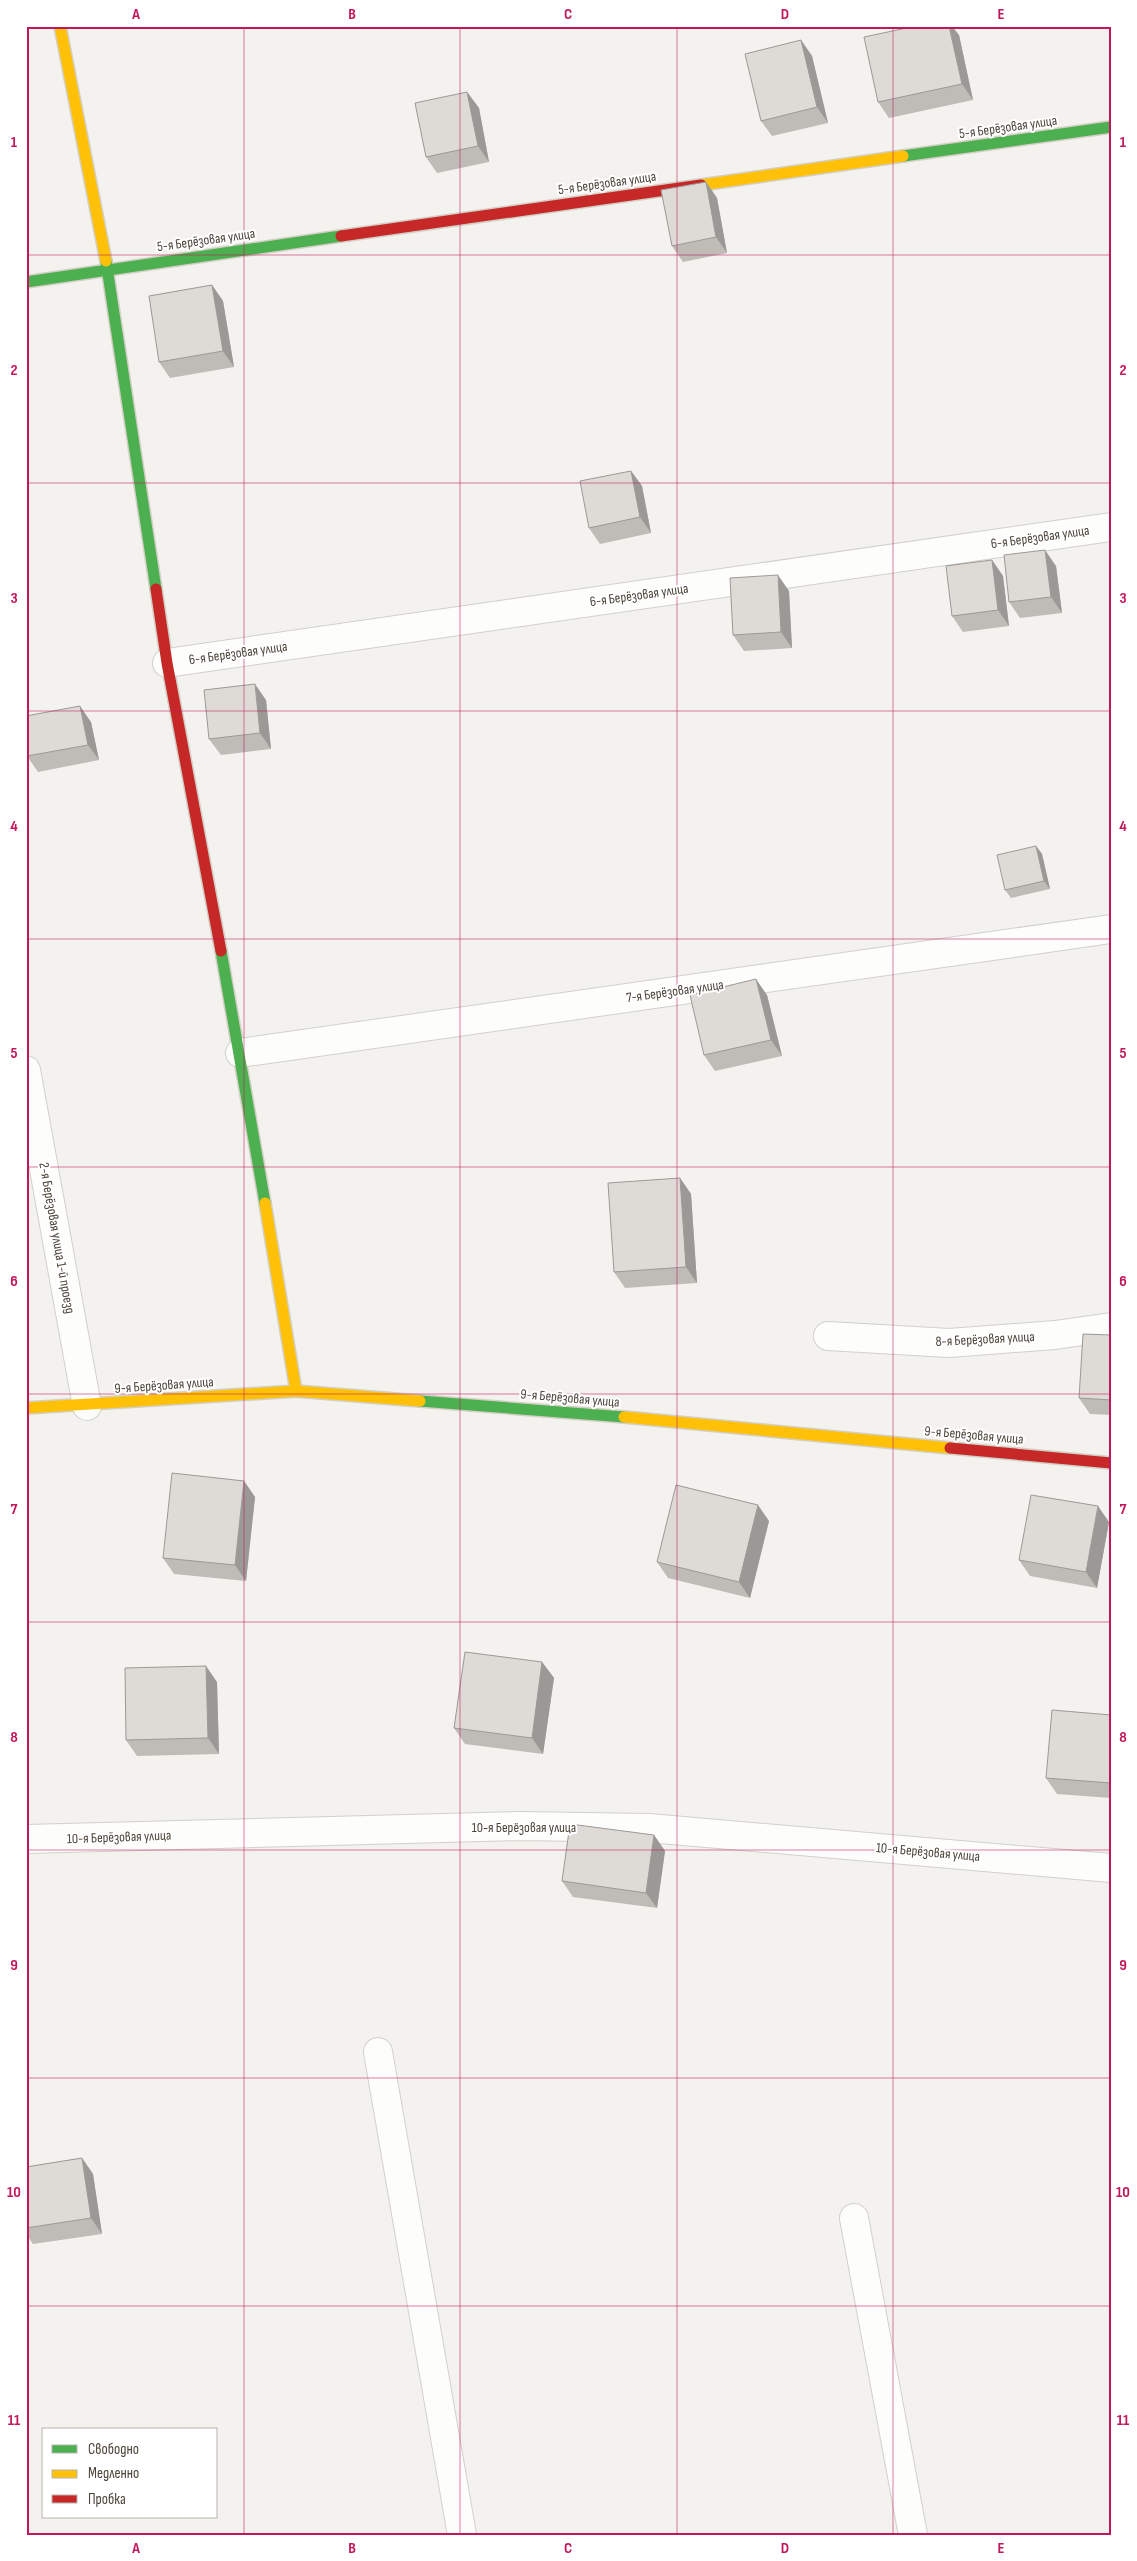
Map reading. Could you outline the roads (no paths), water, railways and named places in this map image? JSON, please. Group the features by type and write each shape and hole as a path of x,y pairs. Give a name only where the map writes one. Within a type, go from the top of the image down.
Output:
{"street":[{"path":"60,26 108,269 167,663 240,1053 296,1391"},
{"name":"5-я Берёзовая улица","path":"26,282 1111,128"},
{"name":"6-я Берёзовая улица","path":"167,663 1111,527"},
{"name":"7-я Берёзовая улица","path":"240,1053 1111,929"},
{"name":"2-я Берёзовая улица 1-й проезд","path":"26,1070 87,1406"},
{"name":"8-я Берёзовая улица","path":"828,1336 949,1343 1055,1335 1111,1327"},
{"name":"9-я Берёзовая улица","path":"26,1408 87,1406 296,1391 660,1420 1111,1464"},
{"name":"10-я Берёзовая улица","path":"26,1839 519,1826 649,1828 1111,1868"},
{"path":"378,2052 462,2535"},
{"path":"854,2218 913,2535"}]}
